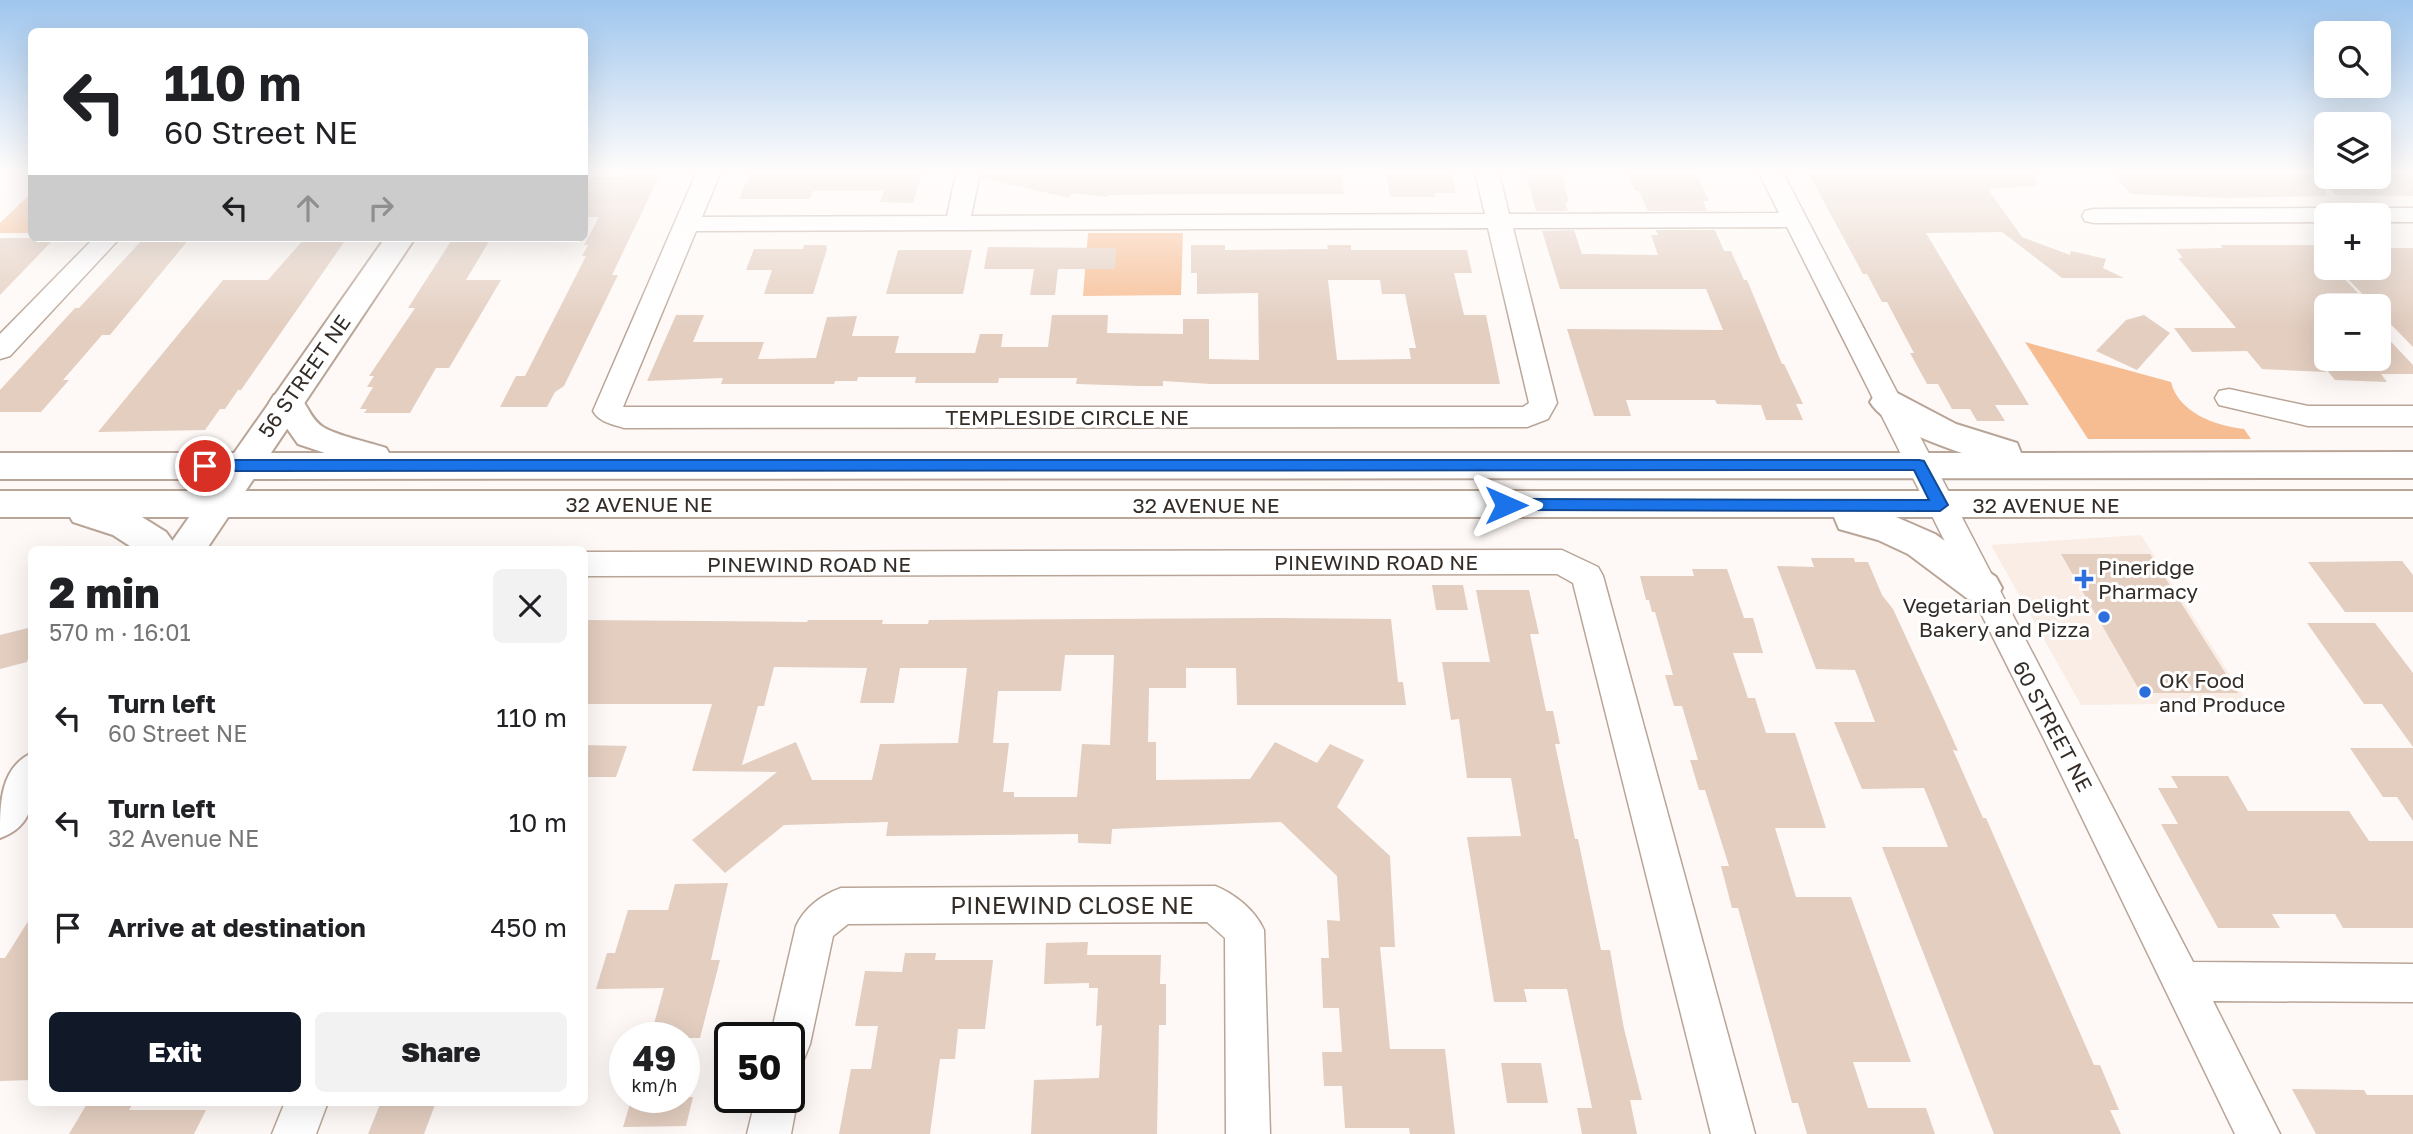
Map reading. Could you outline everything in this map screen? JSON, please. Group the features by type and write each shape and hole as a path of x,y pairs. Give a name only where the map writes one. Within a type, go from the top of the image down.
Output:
{"main road":[{"name":"56 STREET NE","path":"188,546 397,242"},
{"path":"1887,402 1928,427 1971,444 2057,465"},
{"path":"286,403 310,435 398,466"},
{"name":"32 AVENUE NE","path":"0,466 2413,465"},
{"name":"32 AVENUE NE","path":"0,504 2413,504"},
{"path":"61,504 126,524 148,536 157,546"},
{"path":"1784,505 1882,525 1911,536 1982,588"},
{"path":"0,818 28,778"}],"street":[{"path":"686,224 1250,222"},
{"name":"TEMPLESIDE CIRCLE NE","path":"686,224 607,411 624,418 1527,417 1538,412 1543,403 1500,222"},
{"name":"60 STREET NE","path":"1796,222 2258,1134"},
{"path":"0,350 104,242"},
{"path":"2229,398 2308,416 2413,416"},
{"name":"PINEWIND ROAD NE","path":"588,564 1562,562 1587,576 1733,1134"},
{"name":"PINEWIND CLOSE NE","path":"794,1022 816,926 841,906 1215,904 1244,930 1248,1134"},
{"path":"2183,982 2413,983"},
{"path":"293,1134 305,1106"},
{"path":"769,1134 774,1113"}],"shaded area":[{"path":"28,222 28,233 0,233 0,223"},
{"path":"1088,233 1183,233 1181,295 1083,296"},
{"path":"2025,342 2171,382 2181,402 2199,416 2221,425 2244,429 2251,439 2088,439"},
{"path":"2141,535 2248,703 2081,705 1991,545"}],"building":[{"path":"596,222 637,222 612,275 618,275 564,386 555,392 547,407 500,407 516,376 525,376 586,256 582,256 588,245 584,245 588,242"},
{"path":"1835,222 2011,222 2022,237 2070,255 2071,251 2106,259 2103,268 2124,278 2062,278 2002,232 1926,233 2029,405 1995,405 2005,421 1977,421 1970,409 1952,409 1938,384 1927,384 1887,302 1882,302 1867,274 1863,274"},
{"path":"1574,230 1582,254 1658,255 1651,235 1658,235 1656,230 1715,230 1724,251 1731,251 1744,280 1747,280 1782,364 1803,404 1796,404 1803,420 1766,420 1761,405 1717,404 1715,400 1626,400 1631,416 1594,416 1567,329 1723,330 1706,289 1560,289 1542,231"},
{"path":"0,238 28,238 28,242 51,242 0,295"},
{"path":"140,242 187,242 110,335 102,335 63,380 69,380 41,412 0,412 0,390 75,308 79,308"},
{"path":"301,242 344,242 241,390 238,390 225,409 220,409 205,430 98,432 223,280 268,280"},
{"path":"450,242 489,242 466,280 501,280 449,368 436,368 410,413 364,413 367,409 360,409 373,387 367,387 374,376 369,376 415,308 408,308"},
{"path":"804,245 826,245 827,249 813,294 764,294 772,270 746,270 754,249 803,249"},
{"path":"1191,245 1225,245 1225,250 1328,249 1327,245 1351,245 1351,250 1467,250 1472,273 1454,273 1464,315 1486,315 1500,384 1211,384 1163,381 1163,386 1141,386 1076,384 1077,378 999,378 998,383 915,383 916,377 858,377 857,381 835,381 834,384 721,384 723,378 647,381 676,315 704,315 693,342 764,342 758,359 816,358 827,317 857,316 852,336 899,336 895,353 975,353 980,334 1003,334 1001,347 1048,347 1052,315 1108,315 1107,333 1183,334 1183,319 1209,319 1209,359 1259,360 1258,293 1197,294 1197,273 1191,273","holes":["1328,280 1380,280 1382,294 1405,294 1416,348 1409,348 1411,359 1337,360"]},
{"path":"2220,245 2314,245 2314,280 2346,280 2358,293 2314,294 2314,371 2326,372 2262,369 2247,351 2192,352 2174,328 2236,328 2178,258 2183,258 2176,249 2223,248"},
{"path":"988,247 1116,248 1115,269 1058,269 1055,295 1030,295 1034,269 984,269"},
{"path":"2391,248 2413,248 2413,347 2391,324 2391,294 2362,294 2349,280 2391,280"},
{"path":"898,250 972,250 963,294 886,294"},
{"path":"2144,315 2170,333 2137,370 2096,351 2126,320"},
{"path":"2391,342 2413,365 2413,374 2381,374 2387,382 2335,380 2328,371 2391,371"},
{"path":"2061,554 2150,554 2238,693 2141,693"},
{"path":"1811,558 1854,558 1855,562 1868,562 1882,595 1893,609 1946,724 1958,751 1953,750 1983,818 1986,818 2094,1065 2100,1065 2119,1110 2110,1110 2121,1134 1994,1134 1882,847 1948,847 1924,788 1862,789 1834,722 1875,722 1855,670 1816,669 1777,566 1814,567"},
{"path":"2402,561 2413,575 2413,612 2345,612 2308,562"},
{"path":"1692,569 1727,569 1744,618 1753,618 1763,653 1733,653 1748,698 1755,698 1766,733 1795,733 1826,828 1775,828 1796,897 1851,897 1911,1062 1853,1062 1868,1108 1926,1108 1935,1134 1807,1134 1798,1103 1792,1103 1738,908 1732,908 1721,866 1729,866 1705,790 1699,790 1690,760 1698,760 1682,706 1674,706 1665,675 1673,675 1655,612 1652,612 1649,600 1646,600 1640,576 1694,576"},
{"path":"1432,585 1463,585 1468,610 1436,610"},
{"path":"1476,590 1529,590 1539,634 1530,634 1546,711 1553,711 1560,744 1555,744 1575,839 1578,839 1601,950 1610,950 1624,1029 1642,1100 1630,1100 1637,1134 1582,1134 1577,1108 1592,1108 1567,989 1524,989 1527,1002 1494,1002 1467,837 1521,836 1511,778 1467,778 1459,719 1451,720 1442,662 1490,662"},
{"path":"1391,619 1398,682 1403,682 1406,705 1237,705 1236,668 1186,668 1186,688 1149,688 1148,742 1156,742 1156,780 1250,779 1275,742 1317,763 1330,744 1364,760 1337,807 1390,856 1395,947 1380,947 1390,1049 1445,1049 1455,1134 1410,1134 1409,1128 1345,1128 1342,1086 1324,1086 1322,1052 1342,1052 1339,1008 1323,1008 1321,958 1329,958 1327,920 1340,921 1337,876 1281,822 1112,829 1111,844 1078,843 1078,834 886,836 888,822 784,825 725,873 692,840 777,772 692,771 712,704 588,704 588,620 883,620 882,624 928,624 929,620","holes":["1065,655 1114,655 1110,745 1082,744 1077,797 1014,797 1014,792 1003,792 1009,743 993,743 998,691 1061,691","774,667 867,668 860,703 894,703 900,668 967,668 958,743 880,744 872,780 812,780 796,742 742,765 758,706 764,706"]},
{"path":"2307,623 2375,623 2413,673 2413,747 2382,704 2364,704"},
{"path":"28,628 27,662 0,669 0,635"},
{"path":"588,745 627,746 616,777 588,777"},
{"path":"2350,748 2413,748 2413,821 2397,797 2383,797"},
{"path":"2171,776 2228,776 2248,811 2349,811 2369,841 2413,841 2413,928 2343,928 2335,914 2272,914 2280,928 2218,928 2161,824 2178,824 2158,788 2178,788"},
{"path":"728,883 711,960 720,960 700,1038 700,1022 654,1022 664,988 596,989 607,953 615,953 628,910 668,910 675,884"},
{"path":"28,921 28,1080 0,1081 0,958 5,958"},
{"path":"1088,942 1087,955 1161,955 1160,984 1166,984 1166,1025 1159,1025 1157,1134 1031,1134 1034,1080 1099,1078 1102,1025 1096,1026 1098,988 1089,988 1089,983 1044,984 1046,943"},
{"path":"905,953 936,953 935,960 993,960 985,1029 958,1029 955,1059 940,1059 930,1134 839,1134 851,1069 871,1069 878,1026 855,1026 865,971 902,972"},
{"path":"1501,1063 1541,1063 1548,1103 1507,1103"},
{"path":"2292,1089 2364,1090 2367,1095 2413,1095 2413,1134 2316,1134"},
{"path":"86,1106 132,1106 129,1110 206,1110 194,1134 69,1134"},
{"path":"379,1106 434,1106 424,1134 368,1134"},
{"path":"627,1113 689,1113 686,1126 623,1127"}],"place":[{"name":"Pineridge Pharmacy","path":"2084,579"},
{"name":"Vegetarian Delight Bakery and Pizza","path":"2104,617"},
{"name":"OK Food and Produce","path":"2145,692"}],"route":[{"path":"205,466 1919,465 1940,505 1506,505"}]}
